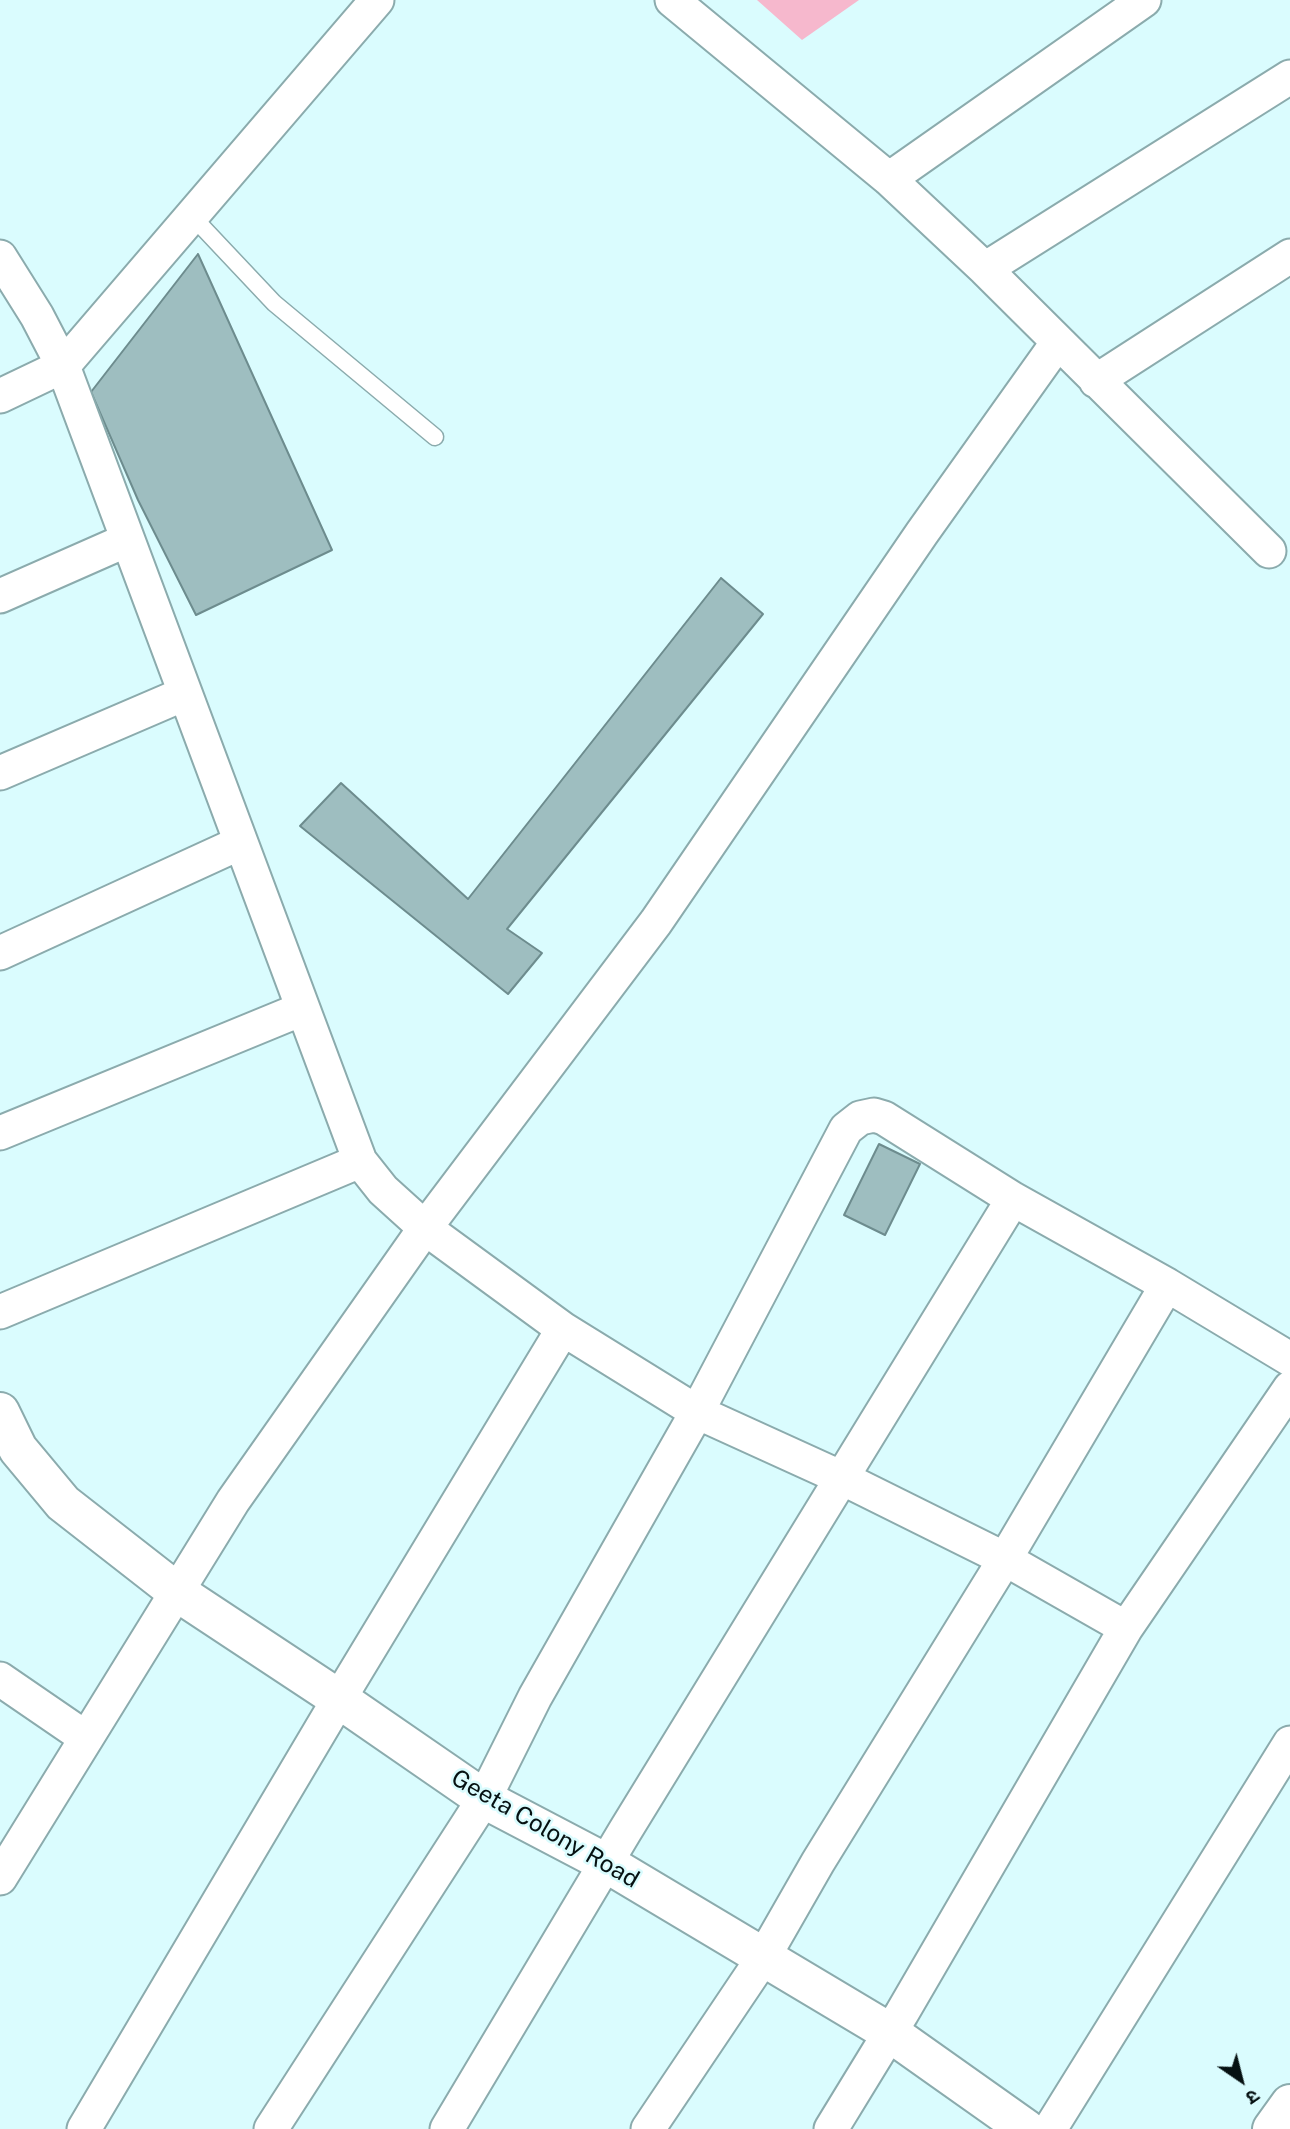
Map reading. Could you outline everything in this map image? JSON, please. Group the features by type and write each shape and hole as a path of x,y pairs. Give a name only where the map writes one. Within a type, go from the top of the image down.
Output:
{"street":[{"path":"672,0 890,178 1269,551"},
{"path":"890,178 1144,0"},
{"path":"0,396 63,366 368,4"},
{"path":"985,269 1290,77"},
{"path":"1096,381 1290,256"},
{"path":"0,257 37,316 63,366 360,1161 383,1190 425,1228 563,1329 698,1412 842,1478 1005,1559 1126,1628"},
{"path":"0,1878 233,1501 425,1228 656,922 922,533 1058,342"},
{"path":"0,596 127,540"},
{"path":"0,773 184,694"},
{"path":"0,953 240,843"},
{"path":"0,1133 302,1009"},
{"path":"271,2129 484,1799 535,1698 698,1412 846,1129 860,1118 874,1115 884,1118 1013,1199 1167,1285 1290,1359"},
{"path":"0,1312 360,1161"},
{"path":"447,2129 606,1863 1013,1199"},
{"path":"648,2129 762,1958 818,1862 1005,1559 1167,1285"},
{"path":"84,2129 339,1699 563,1329"},
{"path":"831,2129 902,2013 1126,1628 1290,1388"},
{"name":"Geeta Colony Road","path":"0,1412 19,1449 63,1503 177,1592 484,1799 606,1863 889,2032 1026,2129"},
{"path":"0,1679 86,1738"},
{"path":"1050,2129 1290,1743"},
{"path":"1272,2129 1290,2104"}],"lane":[{"path":"192,216 274,303 435,437"}],"shaded area":[{"path":"757,0 859,0 802,40"}],"building":[{"path":"198,254 332,550 196,615 138,500 91,392"},
{"path":"721,578 763,614 507,929 542,953 508,994 300,826 341,783 468,899"},
{"path":"879,1144 920,1164 885,1235 844,1215"}]}
